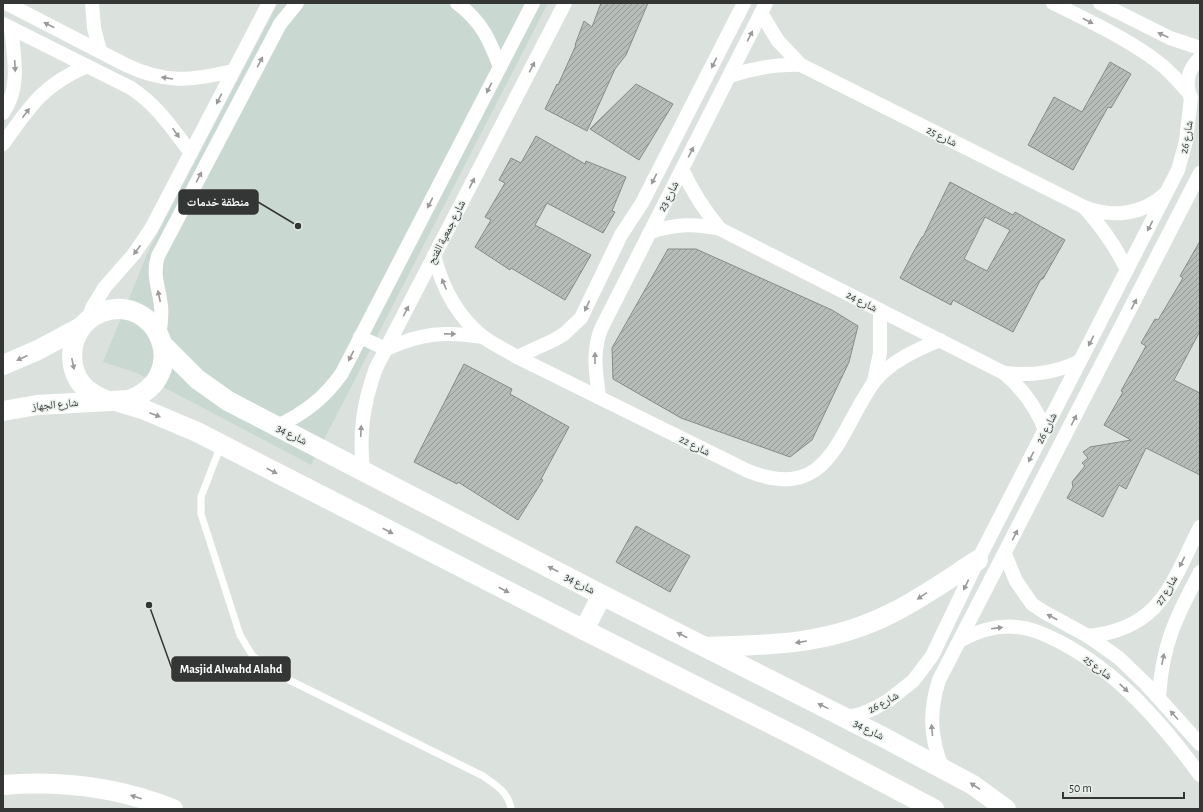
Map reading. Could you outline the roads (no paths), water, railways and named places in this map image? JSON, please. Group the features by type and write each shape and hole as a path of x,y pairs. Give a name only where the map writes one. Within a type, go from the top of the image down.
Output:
{"street":[{"path":"11,5 31,3"},
{"path":"92,3 94,28 100,51"},
{"path":"269,3 151,228 134,254 98,297 85,323 76,336 72,356 73,366 76,376 82,384 98,397 171,421 221,445 803,740 934,809"},
{"path":"113,401 129,400 138,397 154,384 160,375 164,355 161,340 161,306 155,278 156,263 169,235 280,24 297,3"},
{"path":"457,3 468,11 485,32 500,67"},
{"path":"277,426 292,420 307,410 328,391 342,373 532,3"},
{"name":"شارع جمعية الفتح","path":"362,470 361,436 364,408 371,381 434,255 565,3"},
{"name":"شارع 23","path":"517,357 554,340 574,326 581,318 621,235 642,203 744,3"},
{"path":"1053,3 1127,41 1160,63 1200,108"},
{"path":"1100,3 1114,7 1170,38 1200,48"},
{"path":"11,5 124,64 156,76 173,79 191,79 233,71"},
{"path":"1106,30 1114,7"},
{"name":"شارع 23","path":"599,396 595,362 597,340 601,329 764,8"},
{"name":"شارع 25","path":"764,8 778,41 801,65 1084,207 1105,213 1127,213 1150,205 1169,189"},
{"path":"7,26 131,88 157,109 168,121 191,153"},
{"path":"3,113 10,99 16,67 7,26"},
{"name":"شارع 26","path":"846,717 876,708 889,700 913,681 932,656 978,560 1178,170 1186,141 1190,95 1188,84 1189,75 1192,66 1200,58"},
{"path":"117,81 124,64"},
{"name":"شارع 25","path":"730,76 762,67 801,65"},
{"path":"3,144 26,111 43,92 64,77 87,66"},
{"path":"685,120 703,128"},
{"name":"شارع 24","path":"682,168 704,209 720,229"},
{"name":"شارع 26","path":"942,768 933,740 932,711 936,690 940,680 1126,320 1200,173"},
{"name":"شارع 25","path":"1084,207 1104,231 1127,270"},
{"name":"شارع 24","path":"650,232 685,224 702,225 720,229 1004,373 1022,389 1029,398 1041,419 1044,430"},
{"path":"151,228 169,235"},
{"name":"شارع 22","path":"434,255 438,271 451,300 464,318 483,337 517,357 599,396 748,471 764,477 785,480 806,475 816,470 832,455 874,381 880,353 880,310"},
{"path":"597,285 618,294"},
{"path":"3,365 38,350 85,323 97,314 107,310 127,310 146,319 154,326 161,340"},
{"path":"1106,310 1126,320"},
{"name":"شارع 22","path":"386,349 414,338 429,335 459,334 483,337"},
{"path":"360,337 386,349"},
{"name":"شارع 34","path":"161,340 197,379 228,401 602,595 846,717 973,785 1006,809"},
{"name":"شارع 22","path":"874,381 905,356 940,340"},
{"name":"شارع 24","path":"1004,373 1030,375 1043,373 1068,367 1080,361"},
{"name":"شارع الجهاز","path":"3,411 37,405 113,401"},
{"name":"شارع 27","path":"1088,636 1117,632 1131,626 1154,609 1164,598 1200,527"},
{"name":"شارع 25","path":"1005,554 1016,581 1032,604 1088,636 1119,658 1159,697 1200,744"},
{"path":"706,647 796,643 845,632 869,624 914,602 978,560"},
{"name":"شارع 27","path":"1159,697 1165,650 1175,620 1200,572"},
{"path":"1164,598 1182,606 1200,593"},
{"path":"584,630 602,595"},
{"path":"1058,641 1067,625"},
{"name":"شارع 25","path":"961,640 988,629 1009,627 1031,630 1045,634 1058,641 1099,666 1138,701 1180,748 1200,775"},
{"path":"932,656 947,665"},
{"path":"3,785 20,783 90,787 127,794 174,809"}],"lane":[{"path":"221,445 201,497 201,514 240,635 252,655 275,673 483,776 503,790 511,809"}],"place":[{"name":"منطقة خدمات","path":"298,226"},
{"name":"Masjid Alwahd Alahd","path":"149,605"}]}
